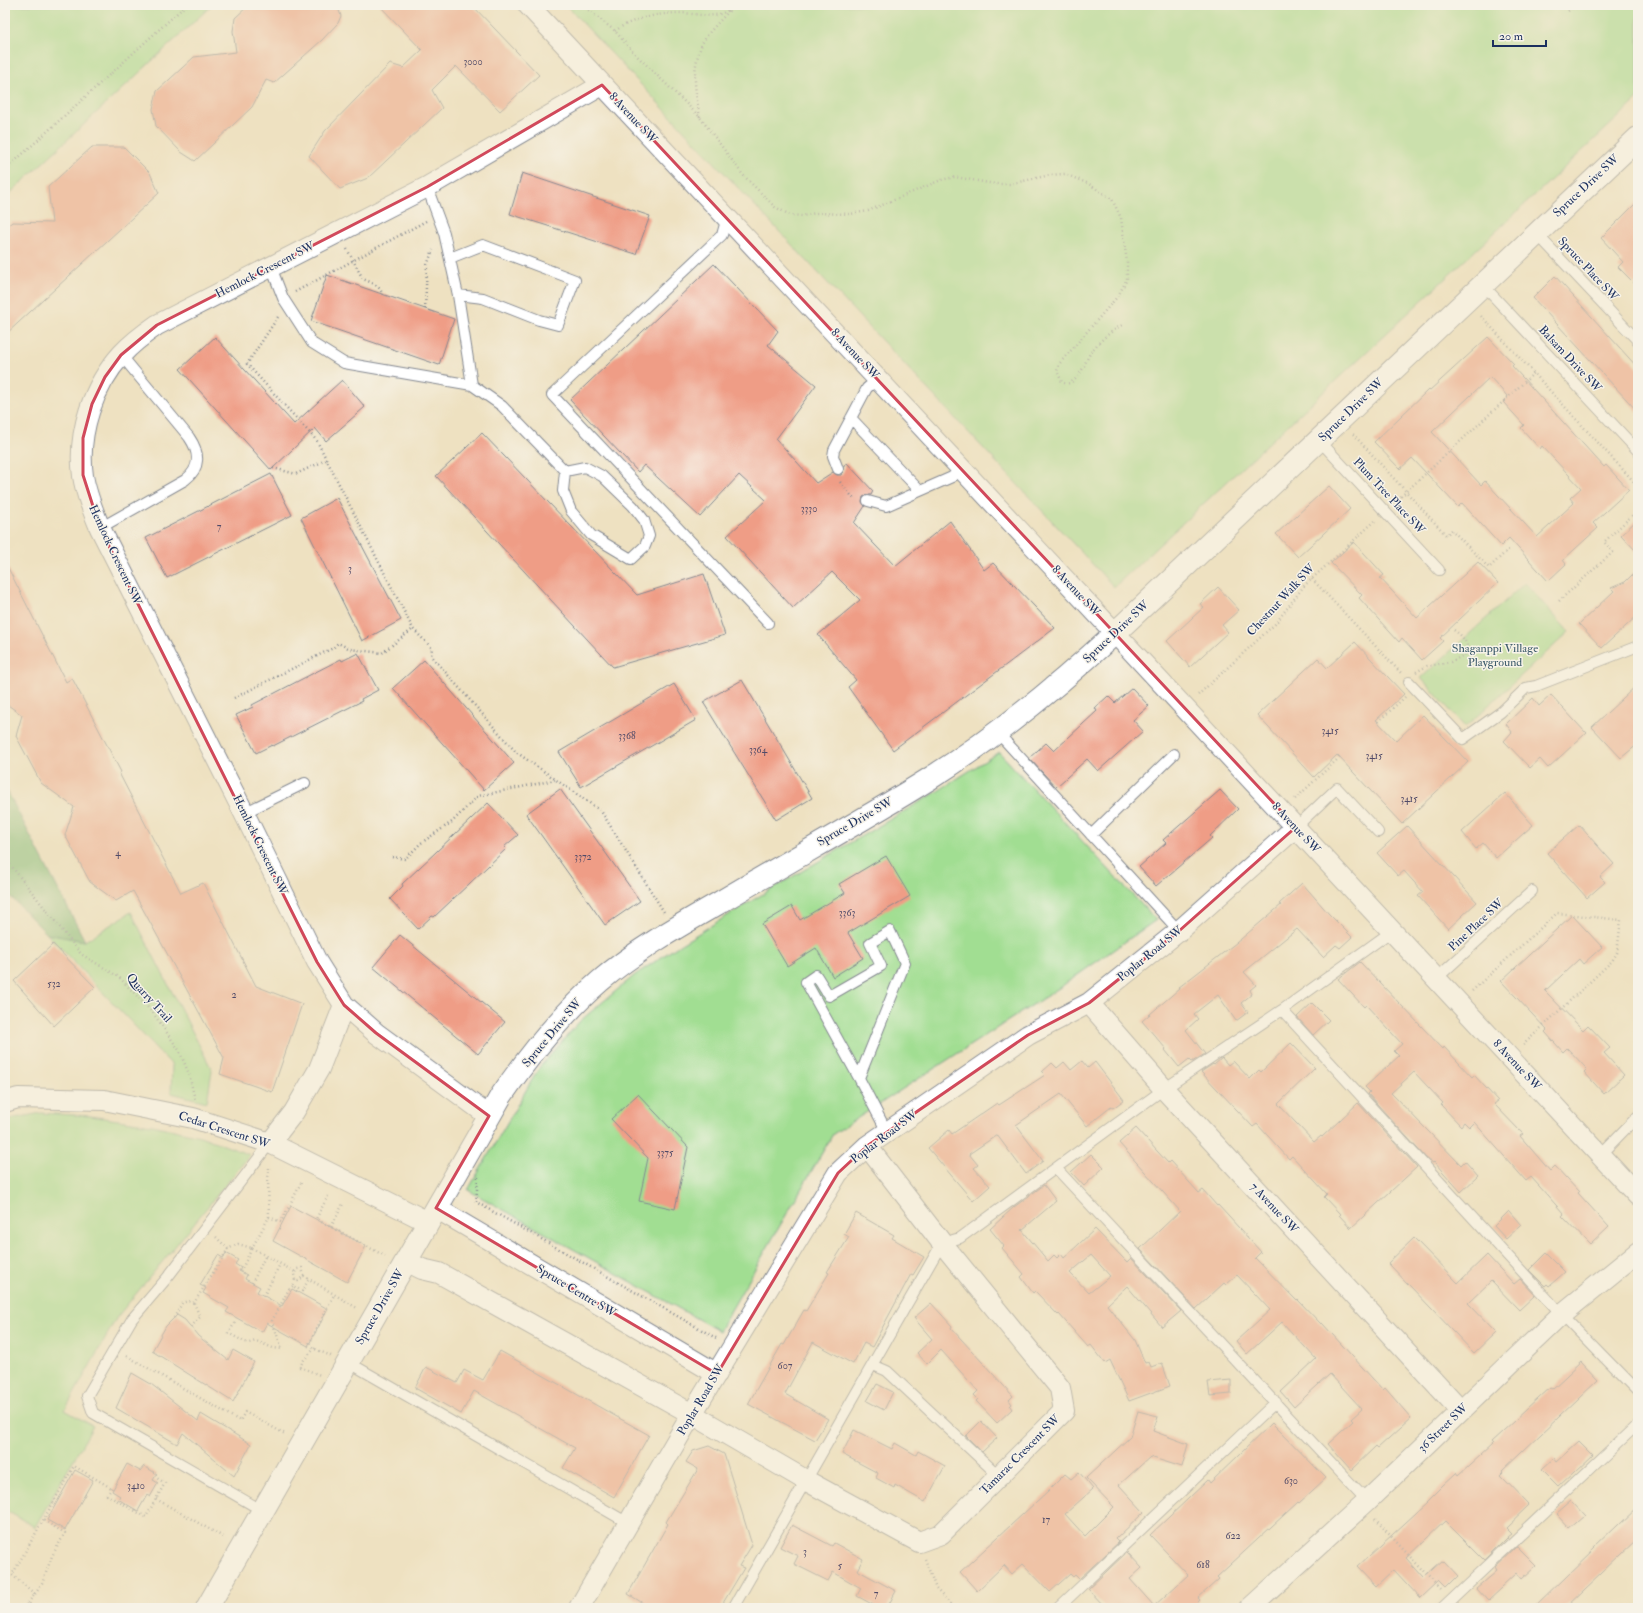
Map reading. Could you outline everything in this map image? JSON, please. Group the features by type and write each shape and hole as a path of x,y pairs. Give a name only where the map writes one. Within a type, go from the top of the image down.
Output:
{"street":[{"name":"8 Avenue SW","path":"528,5 962,468 1638,1196"},
{"name":"Hemlock Crescent SW","path":"489,1116 376,1033 344,1005 317,962 244,813 100,528 88,499 83,475 83,438 92,404 105,377 121,355 134,342 157,325 427,187 602,85"},
{"name":"Spruce Drive SW","path":"207,1608 263,1511 340,1360 406,1261 489,1116 510,1083 557,1023 602,979 641,951 695,916 928,779 998,733 1026,711 1115,633 1638,138"},
{"name":"Poplar Road SW","path":"588,1604 628,1523 692,1414 838,1173 866,1146 1028,1034 1089,1003 1179,932 1296,827"},
{"name":"7 Avenue SW","path":"1089,1003 1164,1089 1461,1411"},
{"path":"270,1143 294,1112 320,1068 344,1005"},
{"name":"Cedar Crescent SW","path":"5,1102 18,1098 104,1100 193,1118 270,1143 432,1215"},
{"name":"Tamarac Crescent SW","path":"866,1146 942,1243 1060,1388 1064,1411 941,1534 919,1542"},
{"name":"Spruce Centre SW","path":"432,1215 717,1374"},
{"name":"36 Street SW","path":"1250,1608 1368,1508 1461,1411 1562,1314 1638,1252"},
{"path":"406,1261 422,1269 439,1273 692,1414 807,1481 919,1542"}],"lane":[{"path":"427,187 444,233 450,258 458,295 472,385"},
{"path":"726,217 722,236 552,395 768,622"},
{"name":"Spruce Place SW","path":"1536,233 1638,341"},
{"path":"450,258 483,245 575,280 558,325 539,320 483,298 458,295"},
{"path":"271,267 283,298 312,343 344,363 472,385 502,406 565,471 563,491 571,511 591,534 631,559 645,546 648,536 644,520 633,506 602,476 585,467 565,471"},
{"name":"Balsam Drive SW","path":"1483,285 1638,451"},
{"path":"100,528 185,480 195,470 198,462 196,449 189,437 121,355"},
{"path":"838,469 833,456 834,450 868,388 878,379"},
{"path":"851,418 920,491"},
{"name":"Plum Tree Place SW","path":"1319,440 1439,570"},
{"path":"864,503 886,506 952,477 962,468"},
{"path":"1410,682 1463,739 1501,712 1526,688 1536,686 1638,646"},
{"path":"998,733 1179,932"},
{"path":"1091,835 1174,754"},
{"path":"244,813 305,783"},
{"path":"1296,827 1337,788 1378,832"},
{"name":"Pine Place SW","path":"1436,979 1532,891"},
{"path":"859,1078 905,963 890,931 870,943 881,966 829,996 816,975 806,982 888,1132"},
{"path":"733,1608 942,1243 960,1238 1164,1089 1282,1010 1392,931"},
{"path":"1282,1010 1562,1314 1638,1392"},
{"path":"1600,1155 1638,1116"},
{"path":"263,1511 93,1413 87,1396 132,1319 167,1278 270,1143"},
{"path":"1056,1168 1276,1402 1368,1508"},
{"path":"340,1360 628,1523"},
{"path":"873,1365 887,1371 999,1476"},
{"path":"1058,1608 1276,1402"},
{"path":"1442,1608 1638,1423"}],"path":[{"path":"5,170 186,5"},
{"path":"582,5 615,31 633,52 700,118 743,175 775,207 790,215 802,216 816,212 850,214 868,211 941,180 955,177 995,184 1010,184 1050,175 1065,174 1089,184 1112,199 1121,218 1127,262 1127,279 1118,296 1060,363 1057,371 1062,382 1066,384 1072,382 1077,377 1092,352 1114,330 1124,324"},
{"path":"700,118 694,71 703,43 735,5"},
{"path":"1568,11 1576,5"},
{"path":"615,31 623,25 661,14 678,13 705,16 720,14 732,8"},
{"path":"283,298 430,219"},
{"path":"425,309 427,265 436,244"},
{"path":"354,260 363,279 374,284 382,294"},
{"path":"1481,316 1638,486"},
{"path":"278,317 247,364 317,440 414,628 432,648 431,656 516,752 601,811 663,912 668,909"},
{"path":"1392,504 1534,373"},
{"path":"1353,434 1446,535 1452,530 1489,568 1510,548"},
{"path":"273,468 296,474 326,460"},
{"path":"840,481 864,503"},
{"path":"1559,601 1613,552 1604,542 1638,510"},
{"name":"Chestnut Walk SW","path":"1198,696 1275,624 1304,586 1378,517"},
{"path":"1312,579 1410,682 1417,671 1427,666 1451,662 1469,652 1467,644 1461,635 1452,629"},
{"path":"234,698 333,648 338,643 350,649 382,653 414,628"},
{"path":"1378,722 1408,693"},
{"path":"1295,800 1340,758"},
{"path":"392,857 405,859 421,843 452,822 478,796 555,780"},
{"name":"Quarry Trail","path":"5,858 81,954 119,977 152,1013 166,1031 179,1050 189,1074 196,1106 193,1118"},
{"path":"1472,991 1557,913 1621,920 1617,954 1612,961 1522,1045"},
{"path":"241,1271 269,1217 268,1179 270,1166"},
{"path":"479,1174 476,1202 718,1339"},
{"path":"269,1217 281,1222 302,1181"},
{"path":"328,1196 316,1219 385,1256"},
{"path":"331,1227 344,1204"},
{"path":"216,1237 228,1249"},
{"path":"194,1303 228,1249 238,1244 252,1248 295,1272"},
{"path":"252,1283 266,1256"},
{"path":"264,1296 280,1264"},
{"path":"295,1272 302,1268 304,1276 358,1308"},
{"path":"236,1323 228,1334 245,1342 249,1343 256,1341 273,1348 282,1349 272,1321 289,1289 293,1286 296,1280 294,1278 295,1272"},
{"path":"296,1280 298,1281 304,1276"},
{"path":"293,1286 302,1291 309,1279"},
{"path":"334,1295 308,1346 340,1360"},
{"path":"174,1318 182,1303 188,1301 194,1303 200,1317 191,1327"},
{"path":"315,1348 303,1361 300,1367 320,1376"},
{"path":"124,1355 240,1421 245,1412 286,1435"},
{"path":"35,1594 12,1575 74,1466 112,1488 108,1495 146,1517 165,1483 155,1477"},
{"path":"156,1499 229,1541"},
{"path":"1368,1508 1442,1592"},
{"path":"24,1608 42,1584 52,1556 65,1533 43,1520"},
{"path":"919,1542 936,1589 954,1608"},
{"path":"28,1603 36,1608"}],"highlighted area":[{"path":"602,85 1296,827 1179,931 1089,1003 1028,1035 867,1146 838,1173 717,1374 436,1208 489,1116 376,1033 344,1005 317,962 100,528 83,475 83,438 92,404 105,377 121,355 157,325 427,187"}],"green space":[{"path":"5,5 212,5 5,198"},
{"path":"566,5 1638,5 1638,99 1114,587"},
{"name":"Shaganppi Village Playground","path":"1525,583 1569,632 1465,727 1421,678"},
{"path":"999,752 1156,920 1062,986 833,1134 719,1331 468,1190 539,1068 580,1021 635,975 681,944 930,796"},
{"path":"5,787 85,941 47,934 5,891"},
{"path":"131,912 212,1070 207,1102 171,1093 172,1065 47,934 85,941"},
{"path":"41,1113 90,1116 152,1125 200,1136 250,1155 117,1317 65,1410 93,1426 35,1527 5,1510 5,1120"}],"building":[{"path":"249,5 337,5 341,16 338,23 322,40 274,83 266,80 252,107 195,161 181,152 156,126 153,109 157,91 194,57 236,52 233,31 235,18"},
{"path":"379,5 472,5 539,75 500,111 456,66 432,90 442,108 368,178 340,189 309,156 325,131 390,64 403,68 422,50"},
{"path":"92,147 124,147 150,173 159,193 5,335 5,228 12,222 52,223 48,187"},
{"path":"522,173 650,216 636,254 510,214"},
{"path":"1638,201 1638,287 1618,267 1623,262 1601,238"},
{"path":"714,264 778,331 768,345 816,385 776,439 816,483 833,472 837,475 841,475 844,470 844,465 847,463 873,491 871,495 863,497 862,502 865,506 854,523 895,566 950,521 984,570 993,563 1055,628 893,750 848,687 856,680 818,635 860,600 832,572 793,608 727,536 766,500 739,475 700,517 644,465 638,472 570,400"},
{"path":"327,275 454,319 439,365 311,321"},
{"path":"1555,276 1638,368 1638,412 1533,298"},
{"path":"215,337 294,424 342,380 365,407 326,441 315,428 271,470 180,369"},
{"path":"1488,337 1514,364 1512,366 1604,467 1606,465 1629,490 1593,523 1598,528 1563,560 1566,564 1548,581 1509,538 1501,546 1462,503 1458,507 1412,458 1400,469 1374,442 1428,390 1429,391","holes":["1490,377 1508,397 1503,402 1524,425 1521,428 1540,449 1542,446 1581,488 1570,498 1574,503 1537,537 1485,481 1481,485 1432,432"]},
{"path":"482,433 637,595 704,574 725,635 613,667 436,476"},
{"path":"271,474 292,515 167,578 146,538"},
{"path":"1329,486 1350,509 1298,557 1276,534"},
{"path":"337,498 401,620 362,641 301,518"},
{"path":"1638,519 1638,553 1621,535"},
{"path":"1354,542 1384,575 1380,578 1417,618 1478,562 1498,583 1440,638 1443,641 1422,660 1402,638 1399,642 1359,598 1362,595 1331,563"},
{"path":"5,562 66,682 72,678 181,893 203,883 256,986 302,1004 272,1092 220,1074 224,1058 133,891 116,901 90,882 65,835 74,807 41,783 16,736 22,715 5,703"},
{"path":"1638,569 1638,615 1602,648 1579,624 1614,591 1611,588 1625,582"},
{"path":"1218,587 1239,610 1222,625 1228,632 1190,667 1167,641 1204,607 1200,604"},
{"path":"1355,642 1404,694 1376,720 1396,741 1423,715 1468,762 1402,824 1337,755 1314,777 1257,715 1318,658 1327,668"},
{"path":"358,653 378,690 361,699 362,701 273,746 272,745 256,753 236,715 253,707 252,705 341,659 342,661"},
{"path":"424,660 514,763 484,790 393,688"},
{"path":"742,680 812,798 776,820 703,702"},
{"path":"674,684 696,720 581,787 559,752"},
{"path":"1638,684 1638,744 1621,758 1592,727"},
{"path":"1132,688 1149,706 1133,720 1143,731 1098,771 1087,759 1056,787 1029,758 1046,743 1054,751 1097,711 1095,708 1108,696 1115,703"},
{"path":"1551,695 1586,733 1548,768 1540,759 1530,768 1504,741 1512,732 1506,724 1533,698 1539,706"},
{"path":"560,789 640,901 605,925 526,814"},
{"path":"1220,790 1238,809 1210,836 1212,838 1156,886 1139,867 1166,843 1163,840"},
{"path":"1505,793 1533,825 1496,858 1483,843 1476,849 1462,832"},
{"path":"488,803 518,835 504,847 506,849 434,917 432,916 418,929 390,899 403,886 402,884"},
{"path":"1579,825 1614,864 1600,877 1605,882 1587,898 1547,853"},
{"path":"1407,826 1477,902 1448,929 1418,896 1423,892 1404,871 1398,876 1377,853"},
{"path":"886,856 910,896 848,933 863,958 833,977 816,948 787,966 762,924 792,906 800,920 845,893 839,884"},
{"path":"1302,883 1329,914 1352,937 1340,948 1336,945 1323,957 1297,929 1244,972 1256,985 1250,990 1252,994 1241,1003 1248,1012 1236,1021 1218,995 1194,1014 1198,1019 1186,1030 1205,1054 1192,1062 1189,1059 1179,1067 1142,1021 1179,989 1178,988 1241,939 1281,905 1279,904"},
{"path":"1572,915 1602,947 1583,964 1579,959 1545,991 1583,1030 1588,1025 1610,1048 1604,1053 1624,1075 1604,1094 1584,1072 1587,1069 1567,1048 1563,1052 1545,1032 1547,1030 1501,981"},
{"path":"400,935 505,1022 478,1054 373,967"},
{"path":"53,944 95,987 54,1026 14,981"},
{"path":"1360,962 1443,1049 1444,1047 1472,1077 1474,1075 1498,1101 1494,1104 1523,1134 1520,1136 1550,1171 1555,1166 1609,1227 1590,1245 1562,1216 1564,1214 1531,1177 1526,1181 1474,1122 1469,1127 1464,1122 1461,1126 1441,1105 1443,1103 1414,1072 1391,1093 1461,1165 1465,1161 1478,1176 1461,1192 1434,1162 1433,1163 1426,1158 1368,1094 1370,1092 1365,1087 1399,1056 1394,1051 1402,1044 1366,1005 1364,1007 1338,979"},
{"path":"1312,1003 1329,1020 1313,1035 1297,1017"},
{"path":"1291,1043 1315,1068 1278,1104 1314,1142 1321,1136 1322,1137 1358,1103 1417,1167 1351,1228 1324,1197 1327,1194 1292,1156 1289,1159 1257,1124 1253,1127 1201,1072 1213,1064 1214,1065 1222,1058 1228,1065 1233,1061 1250,1079 1259,1070 1261,1072"},
{"path":"1082,1061 1088,1068 1095,1062 1124,1100 1113,1108 1111,1107 1087,1126 1061,1094 1016,1125 1043,1161 1026,1174 997,1135 969,1154 978,1165 974,1168 990,1186 973,1201 928,1148 949,1130 952,1134 997,1103 999,1105 1045,1075 1042,1072 1052,1063 1057,1068 1064,1062 1071,1070"},
{"path":"638,1094 688,1147 675,1209 639,1201 648,1158 611,1119"},
{"path":"1136,1128 1168,1163 1170,1161 1199,1193 1203,1190 1217,1206 1218,1205 1261,1252 1255,1258 1297,1301 1298,1300 1321,1324 1322,1323 1383,1390 1385,1388 1411,1418 1378,1448 1376,1446 1351,1470 1328,1444 1353,1421 1351,1419 1362,1409 1330,1374 1294,1407 1281,1392 1316,1359 1282,1322 1247,1354 1236,1341 1270,1310 1237,1275 1226,1285 1224,1283 1196,1309 1140,1249 1180,1211 1119,1143"},
{"path":"1091,1154 1104,1167 1084,1186 1071,1172"},
{"path":"1044,1185 1056,1201 1022,1230 1048,1261 1054,1255 1057,1258 1061,1254 1064,1258 1095,1229 1127,1262 1131,1258 1181,1311 1162,1327 1127,1286 1107,1305 1135,1340 1145,1363 1149,1362 1151,1367 1162,1363 1170,1386 1129,1401 1110,1360 1105,1363 1091,1345 1088,1347 1059,1314 1058,1315 1035,1291 1033,1293 1021,1277 1024,1274 1002,1248 1004,1246 990,1229 1014,1207","holes":["1091,1255 1110,1276 1089,1293 1070,1273"]},
{"path":"291,1206 366,1246 347,1282 273,1241"},
{"path":"1509,1211 1521,1225 1506,1239 1494,1226"},
{"path":"856,1213 894,1235 892,1238 924,1257 913,1275 911,1274 872,1347 864,1343 853,1364 813,1342 785,1394 828,1419 815,1440 748,1404 782,1344 784,1345 804,1310 806,1311 829,1273 827,1272 849,1237 844,1234"},
{"path":"1414,1238 1458,1283 1487,1255 1514,1284 1520,1279 1535,1295 1519,1310 1491,1281 1468,1303 1496,1332 1474,1353 1388,1263"},
{"path":"226,1253 238,1260 235,1264 241,1268 239,1271 247,1275 245,1279 260,1287 257,1292 282,1306 292,1289 328,1309 308,1346 267,1323 262,1332 226,1312 229,1308 203,1293 206,1288 200,1285 218,1255 223,1258"},
{"path":"1546,1253 1565,1272 1549,1286 1547,1284 1545,1286 1529,1270"},
{"path":"931,1303 952,1326 951,1328 1013,1396 1009,1400 1012,1404 1010,1406 1012,1409 997,1423 976,1401 978,1399 974,1395 978,1391 941,1350 927,1364 917,1353 932,1339 914,1318"},
{"path":"177,1315 185,1320 198,1336 228,1360 233,1350 254,1362 233,1402 152,1351 166,1326"},
{"path":"500,1351 649,1435 614,1497 563,1468 575,1448 474,1391 461,1414 415,1388 426,1367 457,1383 464,1370 483,1380"},
{"path":"1581,1362 1598,1380 1503,1470 1504,1471 1500,1475 1529,1505 1506,1527 1511,1532 1507,1535 1508,1536 1484,1560 1445,1521 1406,1558 1424,1578 1443,1561 1457,1576 1445,1588 1439,1582 1421,1599 1394,1570 1376,1587 1357,1567 1428,1502 1427,1501 1456,1473 1458,1476 1493,1444 1491,1442"},
{"path":"132,1373 151,1384 198,1421 201,1414 251,1444 234,1476 183,1433 177,1444 116,1408"},
{"path":"1231,1380 1231,1394 1210,1396 1208,1382"},
{"path":"877,1384 893,1392 884,1410 867,1401"},
{"path":"1138,1411 1158,1416 1153,1431 1188,1444 1182,1467 1150,1457 1119,1485 1144,1512 1116,1539 1119,1542 1079,1579 1075,1575 1073,1577 1070,1574 1050,1592 1023,1564 1012,1574 1004,1565 977,1591 960,1572 1065,1474 1071,1479 1079,1472 1093,1489 1065,1514 1085,1536 1114,1507 1086,1478 1130,1437"},
{"path":"981,1421 997,1438 982,1452 966,1436"},
{"path":"1272,1423 1326,1478 1217,1577 1219,1579 1198,1598 1200,1600 1192,1608 1106,1608 1088,1589 1127,1552 1142,1568 1130,1579 1154,1606 1188,1575 1150,1535 1208,1480 1210,1483"},
{"path":"854,1430 892,1449 895,1443 916,1455 918,1451 945,1466 925,1502 895,1485 894,1488 876,1478 878,1473 842,1454"},
{"path":"1579,1442 1592,1455 1558,1487 1541,1470 1554,1458 1557,1462"},
{"path":"709,1446 724,1454 752,1545 739,1566 744,1568 720,1608 651,1608 628,1594 668,1524 666,1522 698,1469 686,1462 693,1451"},
{"path":"127,1464 140,1471 144,1466 157,1474 153,1480 158,1483 150,1497 147,1495 138,1511 118,1499 120,1496 112,1491"},
{"path":"75,1470 93,1480 65,1530 47,1520"},
{"path":"1571,1501 1585,1516 1570,1529 1556,1514"},
{"path":"1638,1506 1638,1538 1564,1608 1534,1608 1596,1548 1595,1547"},
{"path":"792,1525 832,1546 834,1543 863,1559 857,1570 896,1591 887,1608 879,1608 857,1596 861,1588 833,1572 828,1581 794,1564 798,1556 780,1547"},
{"path":"1517,1546 1536,1565 1521,1579 1517,1574 1488,1601 1476,1588 1495,1572 1493,1569"}]}
